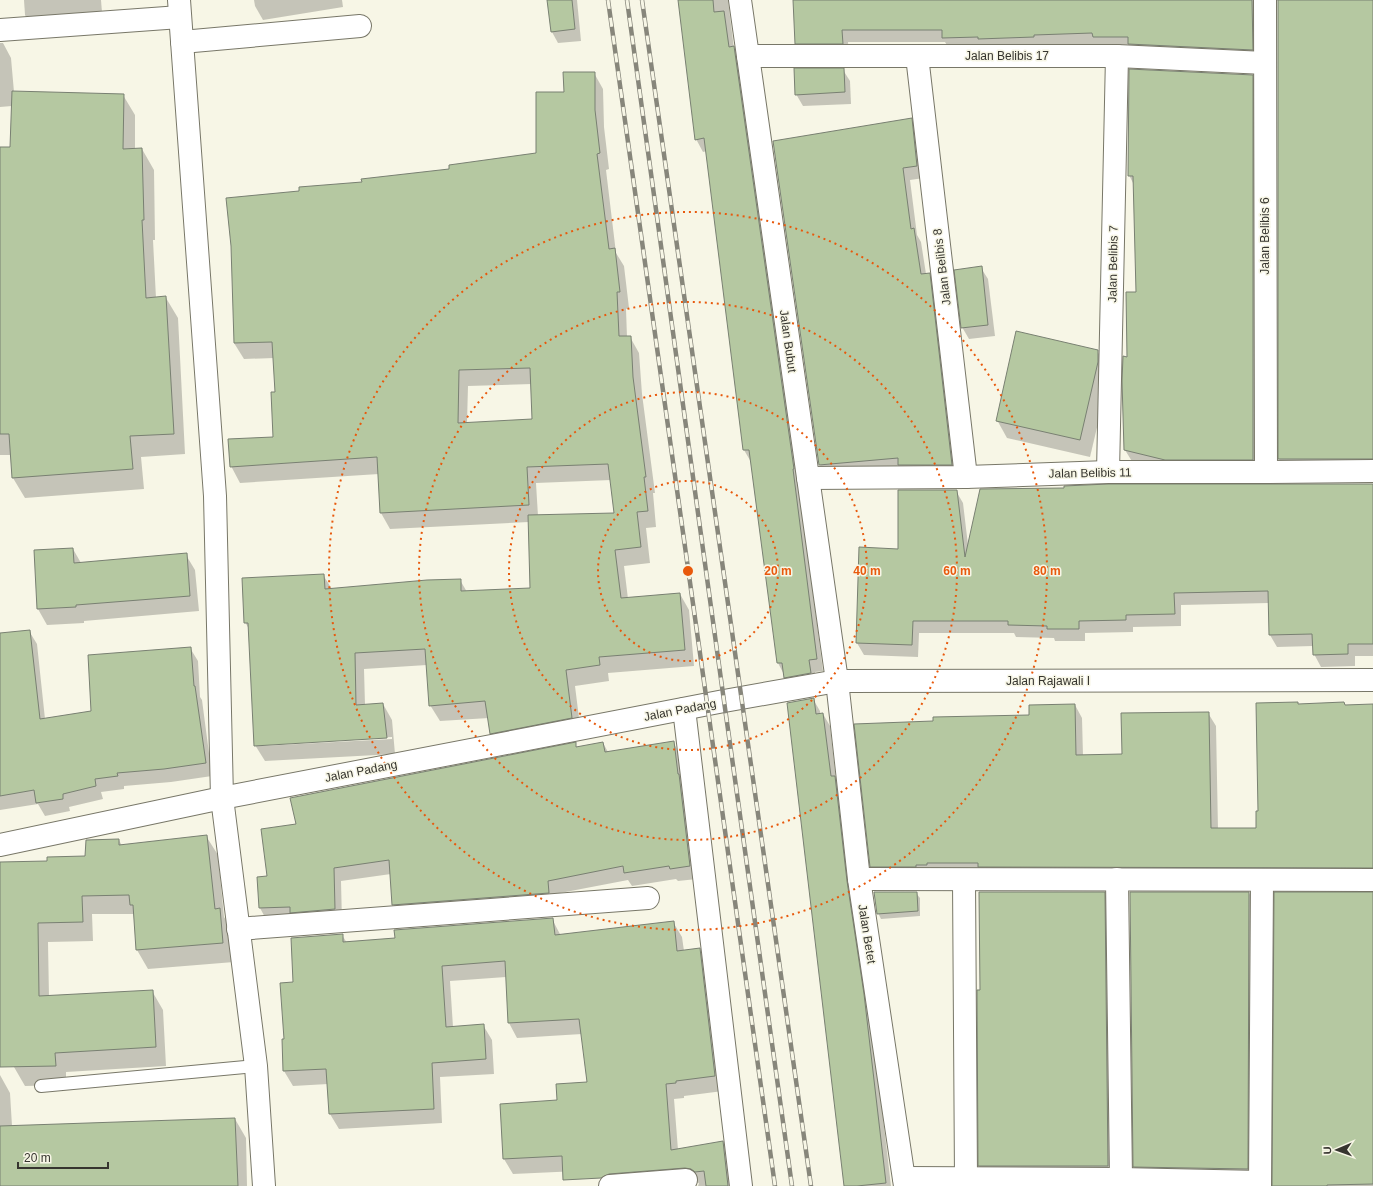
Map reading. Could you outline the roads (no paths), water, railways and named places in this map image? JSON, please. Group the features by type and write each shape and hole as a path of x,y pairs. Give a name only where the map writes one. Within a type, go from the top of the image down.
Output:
{"street":[{"name":"Jalan Bubut","path":"740,0 837,681"},
{"name":"Jalan Belibis 6","path":"1265,0 1266,472"},
{"path":"0,30 179,9 215,496 222,798 256,1066 264,1186"},
{"path":"182,42 360,26"},
{"name":"Jalan Belibis 17","path":"748,56 1117,56 1265,63"},
{"name":"Jalan Belibis 8","path":"917,56 966,477"},
{"name":"Jalan Belibis 7","path":"1108,472 1117,56"},
{"name":"Jalan Belibis 11","path":"808,478 966,477 1108,472 1373,470"},
{"name":"Jalan Rajawali I","path":"724,701 837,681 1373,680"},
{"name":"Jalan Betet","path":"837,681 859,879 905,1182"},
{"name":"Jalan Padang","path":"0,845 222,798 724,701"},
{"path":"684,709 742,1186"},
{"path":"859,879 1373,880"},
{"path":"1118,879 1121,1179"},
{"path":"964,880 966,1178"},
{"path":"905,1182 966,1178 1121,1179 1260,1184 1262,880"},
{"path":"238,929 648,898"},
{"path":"610,1186 686,1180"}],"lane":[{"path":"41,1086 256,1066"}],"railway":[{"path":"608,0 775,1186"},
{"path":"627,0 792,1186"},
{"path":"642,0 811,1186"}]}
